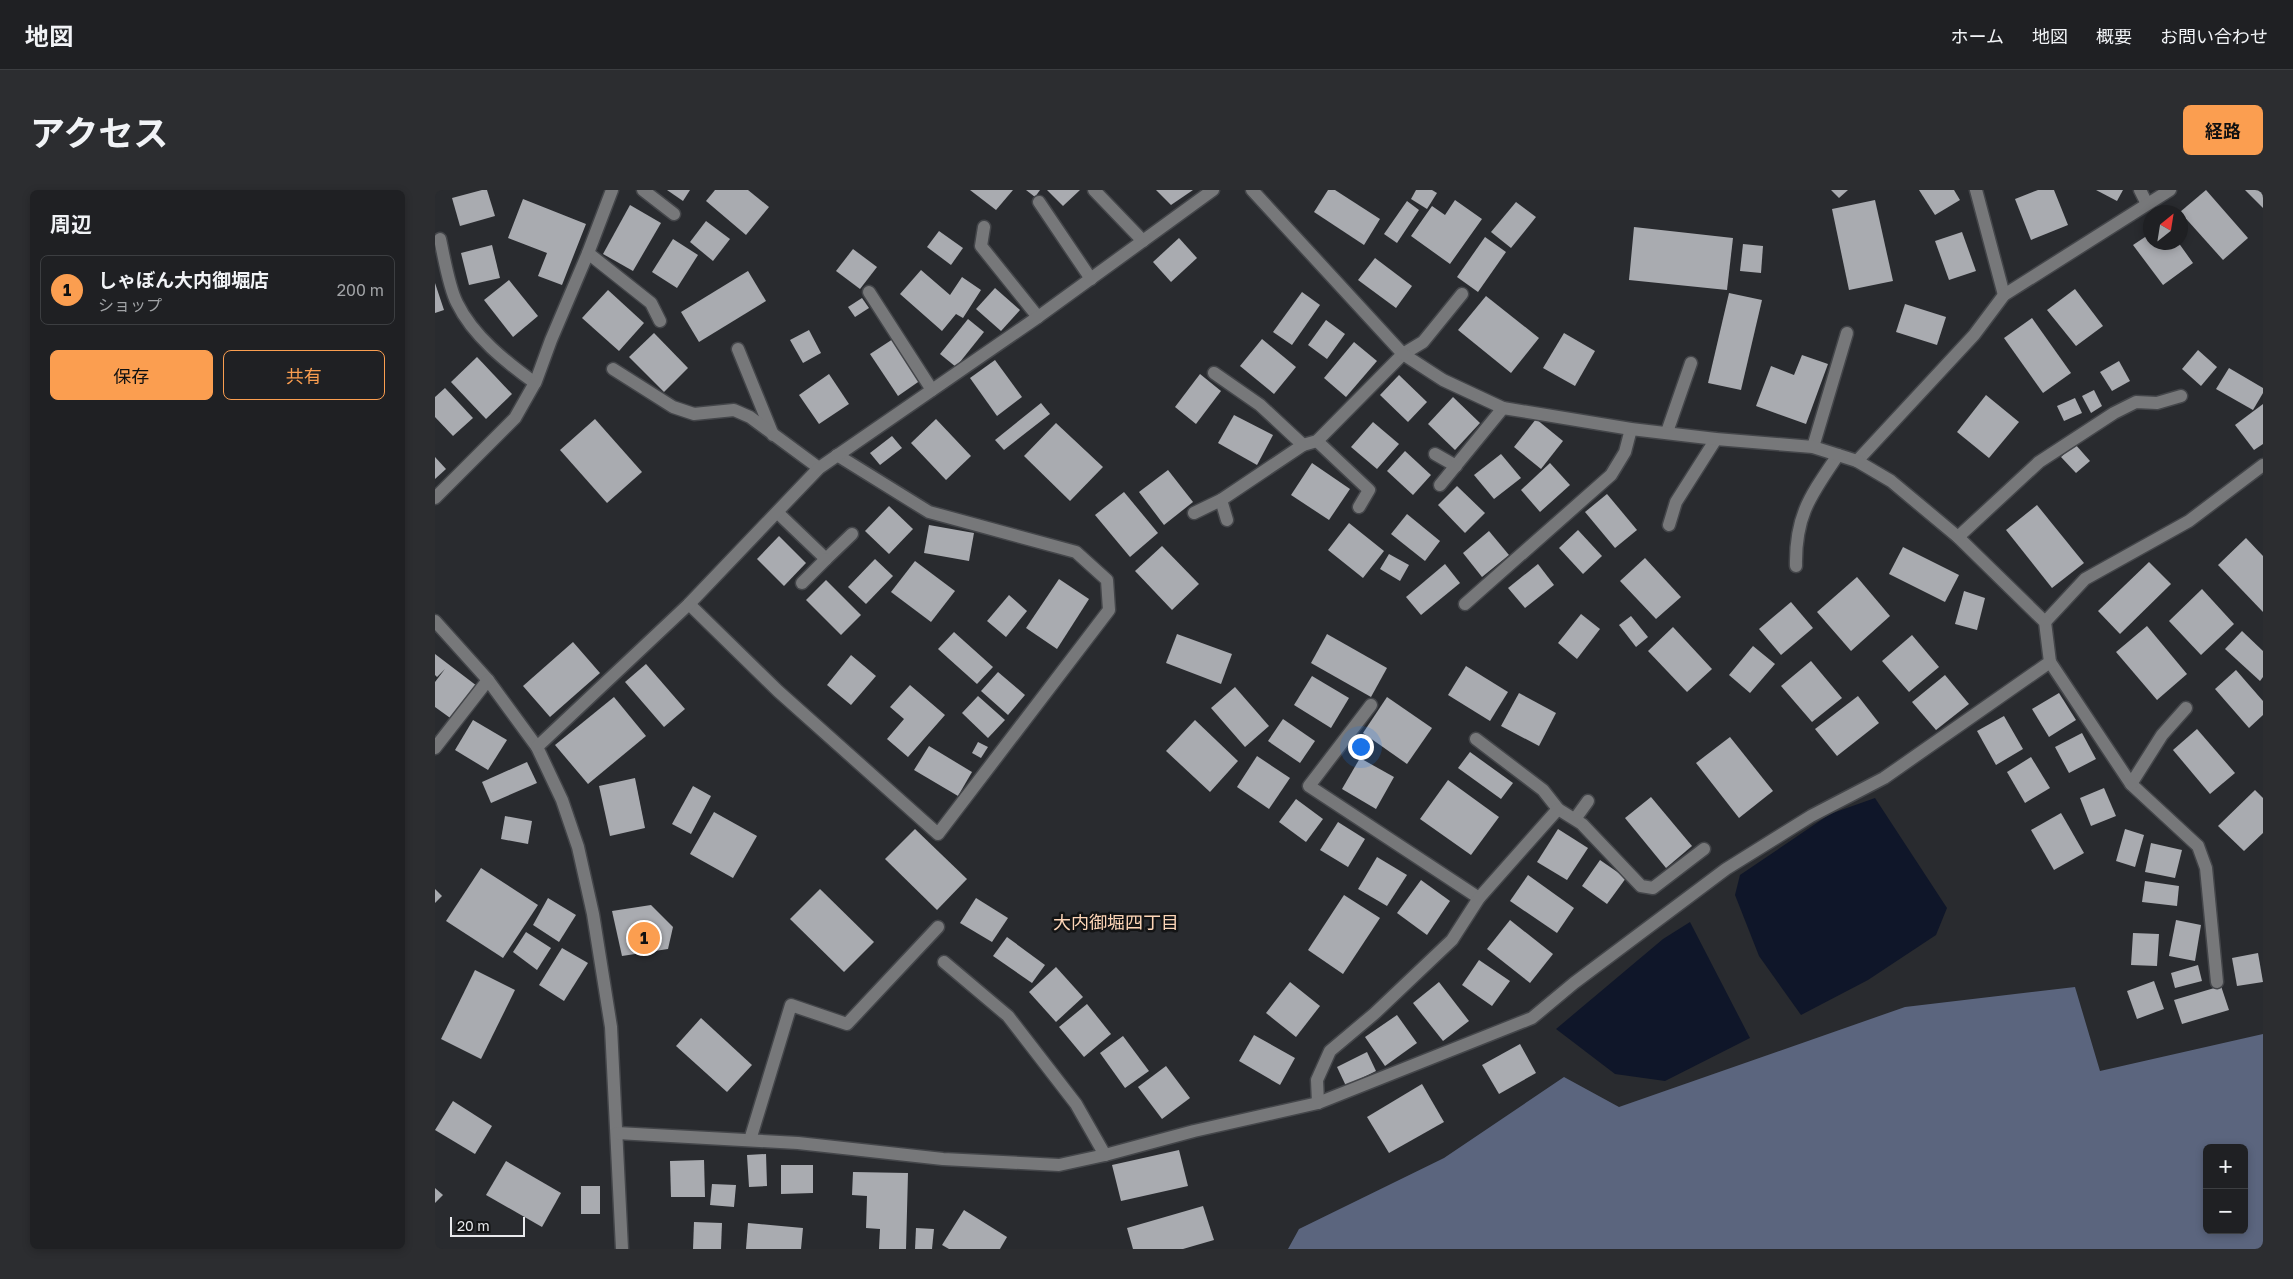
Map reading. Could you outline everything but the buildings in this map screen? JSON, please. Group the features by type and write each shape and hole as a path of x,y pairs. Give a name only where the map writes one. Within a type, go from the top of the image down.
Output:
{"street":[{"path":"435,498 515,418 535,384 612,190"},
{"path":"643,190 674,214"},
{"path":"1094,190 1143,241"},
{"path":"537,747 689,604 819,468 1038,317 1213,190"},
{"path":"1252,190 1403,354 1443,380 1503,408 1631,429 1716,439 1813,447 1857,461 1891,481 1958,537 2045,622 2050,662 2131,784 2198,846 2206,868 2217,982"},
{"path":"1976,190 2003,295"},
{"path":"2139,190 2147,204"},
{"path":"1857,461 1974,335 2003,295 2170,190"},
{"path":"1039,202 1091,279"},
{"path":"984,227 981,246 1038,317"},
{"path":"440,240 456,303 475,329 506,362 535,384"},
{"path":"588,253 651,303 659,321"},
{"path":"869,292 933,390"},
{"path":"1194,513 1221,500 1303,445 1317,440 1403,354 1423,342 1462,294"},
{"path":"1813,447 1847,333"},
{"path":"738,349 773,435"},
{"path":"1667,432 1691,363"},
{"path":"613,369 673,407 694,414 734,410 750,417 819,468"},
{"path":"1214,374 1260,405 1303,445"},
{"path":"1958,537 2039,462 2114,413 2136,402 2157,403 2181,396"},
{"path":"1439,485 1503,408"},
{"path":"1465,604 1611,475 1625,452 1631,429"},
{"path":"1669,525 1676,502 1716,439"},
{"path":"1317,440 1369,490 1359,507"},
{"path":"1435,454 1456,466"},
{"path":"689,604 778,691 938,834 1109,610 1107,580 1076,552 929,512 837,455"},
{"path":"1796,566 1796,544 1800,518 1837,455"},
{"path":"2045,622 2085,579 2189,521 2263,465"},
{"path":"1221,500 1227,520"},
{"path":"778,513 826,559"},
{"path":"802,583 853,534"},
{"path":"435,621 487,680 537,747 562,800 578,847 593,914 611,1027 622,1249"},
{"path":"617,1133 798,1143 943,1159 1059,1165 1105,1155 1194,1131 1318,1103 1532,1018 1574,983 1726,869 1811,816 1884,778 2050,662"},
{"path":"435,748 487,680"},
{"path":"1371,705 1309,786 1479,898"},
{"path":"2131,784 2162,735 2186,708"},
{"path":"1476,739 1543,790 1558,808 1582,824 1641,886 1653,888 1704,848"},
{"path":"1575,819 1588,801"},
{"path":"1318,1103 1317,1080 1330,1050 1374,1014 1452,940 1479,898 1558,808"},
{"path":"750,1140 791,1005 847,1024 938,927"},
{"path":"944,962 1008,1016 1075,1104 1105,1155"}],"shaded area":[{"path":"1875,798 1947,908 1936,935 1868,980 1801,1015 1759,956 1735,895 1740,875 1830,814"},
{"path":"1690,922 1750,1038 1665,1081 1615,1074 1556,1029 1663,939"},
{"path":"2075,987 2100,1071 2263,1034 2263,1249 1288,1249 1299,1229 1444,1158 1564,1077 1619,1107 1905,1007"}],"place":[{"name":"しゃぼん大内御堀店","path":"644,938"}],"district":[{"name":"大内御堀四丁目","path":"1116,922"}]}
